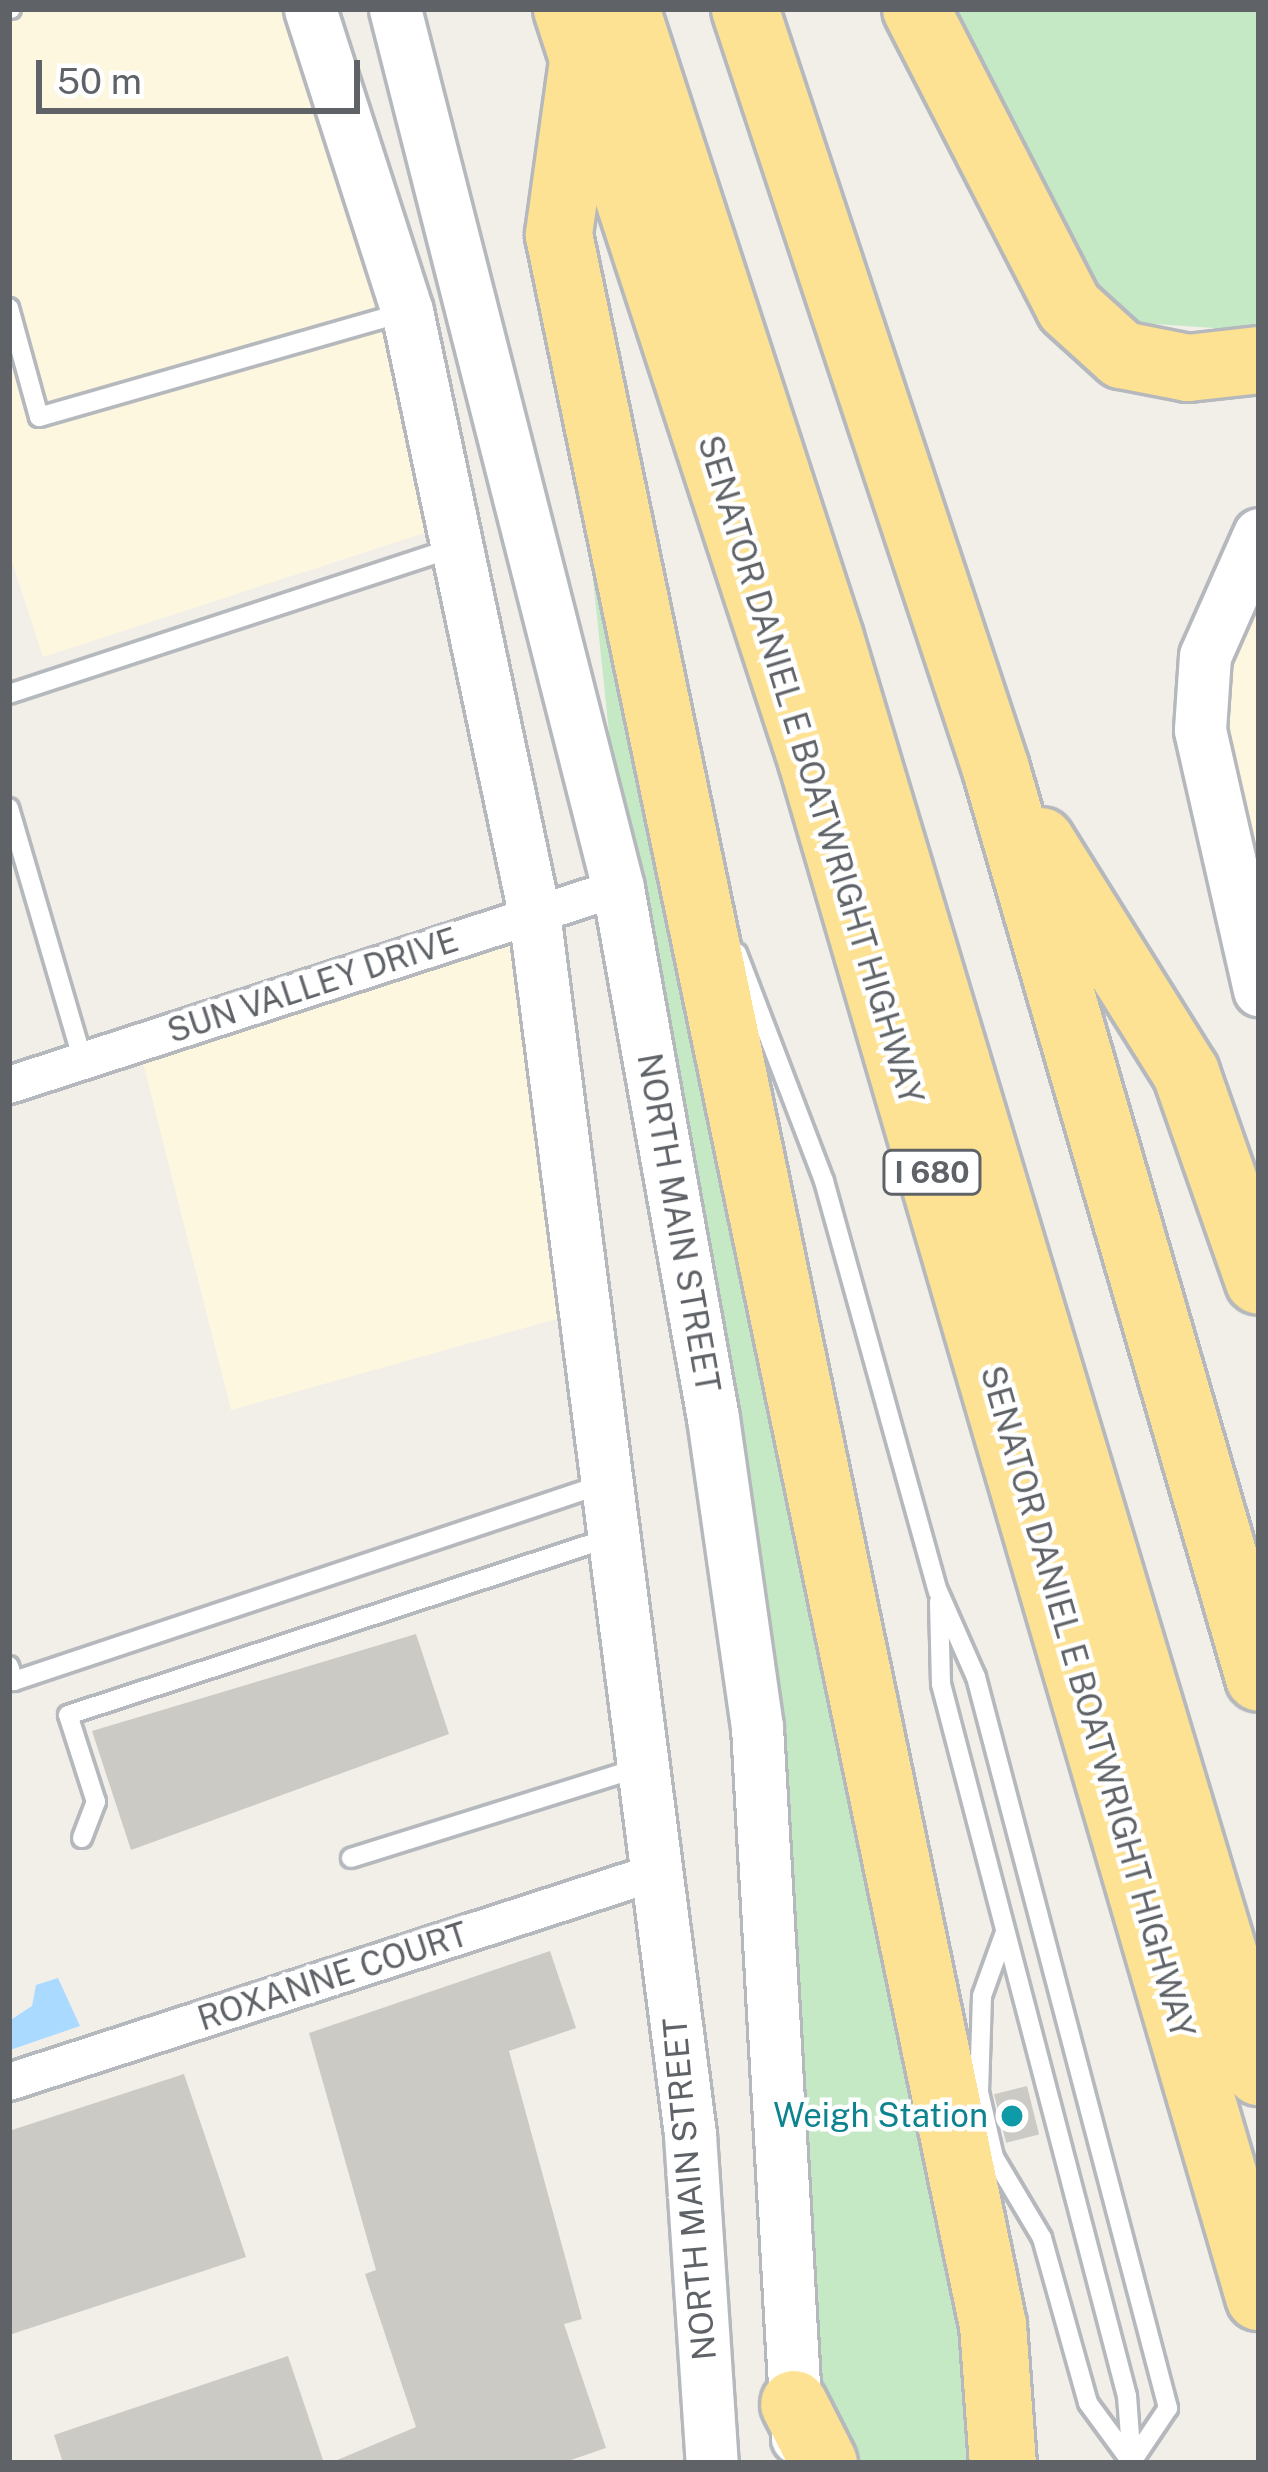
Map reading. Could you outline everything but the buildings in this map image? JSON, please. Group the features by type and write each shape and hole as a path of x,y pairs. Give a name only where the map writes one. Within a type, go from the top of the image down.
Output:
{"highway":[{"path":"745,9 996,769 1259,1678"},
{"path":"916,9 1069,307 1122,355 1188,368 1259,360"},
{"path":"592,24 559,235 1005,2435 972,2463"},
{"name":"I 680","path":"592,24 844,683 1259,2072"},
{"name":"SENATOR DANIEL E BOATWRIGHT HIGHWAY","path":"592,24 1259,2296"},
{"path":"996,769 1186,1073 1259,1281"},
{"path":"796,2433 824,2463"}],"main road":[{"name":"NORTH MAIN STREET","path":"310,9 407,311 461,545 534,913 690,2135 712,2463"},
{"name":"NORTH MAIN STREET","path":"395,9 619,888 757,1727 796,2433"},
{"path":"1259,534 1205,656 1199,730 1259,990"}],"street":[{"name":"SUN VALLEY DRIVE","path":"9,1085 619,888"},
{"name":"ROXANNE COURT","path":"9,2082 657,1872"}],"lane":[{"path":"9,308 39,417 407,311"},
{"path":"9,694 461,545"},
{"path":"9,808 83,1061"},
{"path":"674,809 824,1181 938,1591 976,1677 1168,2408 1132,2463"},
{"path":"9,1666 14,1681 607,1482"},
{"path":"82,1838 96,1802 68,1715 614,1537"},
{"path":"938,1591 941,1684 1127,2396 1132,2463"},
{"path":"351,1858 644,1767"},
{"path":"1006,1930 982,1996 979,2092 994,2157 1042,2238 1088,2403 1132,2463"}],"shaded area":[{"path":"9,9 310,9 455,523 43,657 9,552"},
{"path":"1259,534 1259,990 1209,793 1237,572"},
{"path":"534,913 585,1311 231,1410 138,1043"}],"green space":[{"path":"945,9 1259,9 1259,331 1139,323 1088,280"},
{"path":"593,579 675,809 993,2325 972,2463 824,2463 757,1727 625,886"}],"water":[{"path":"58,1978 80,2026 10,2050 9,2021 32,2006 36,1985"}],"place":[{"name":"Weigh Station","path":"1012,2116"}]}
